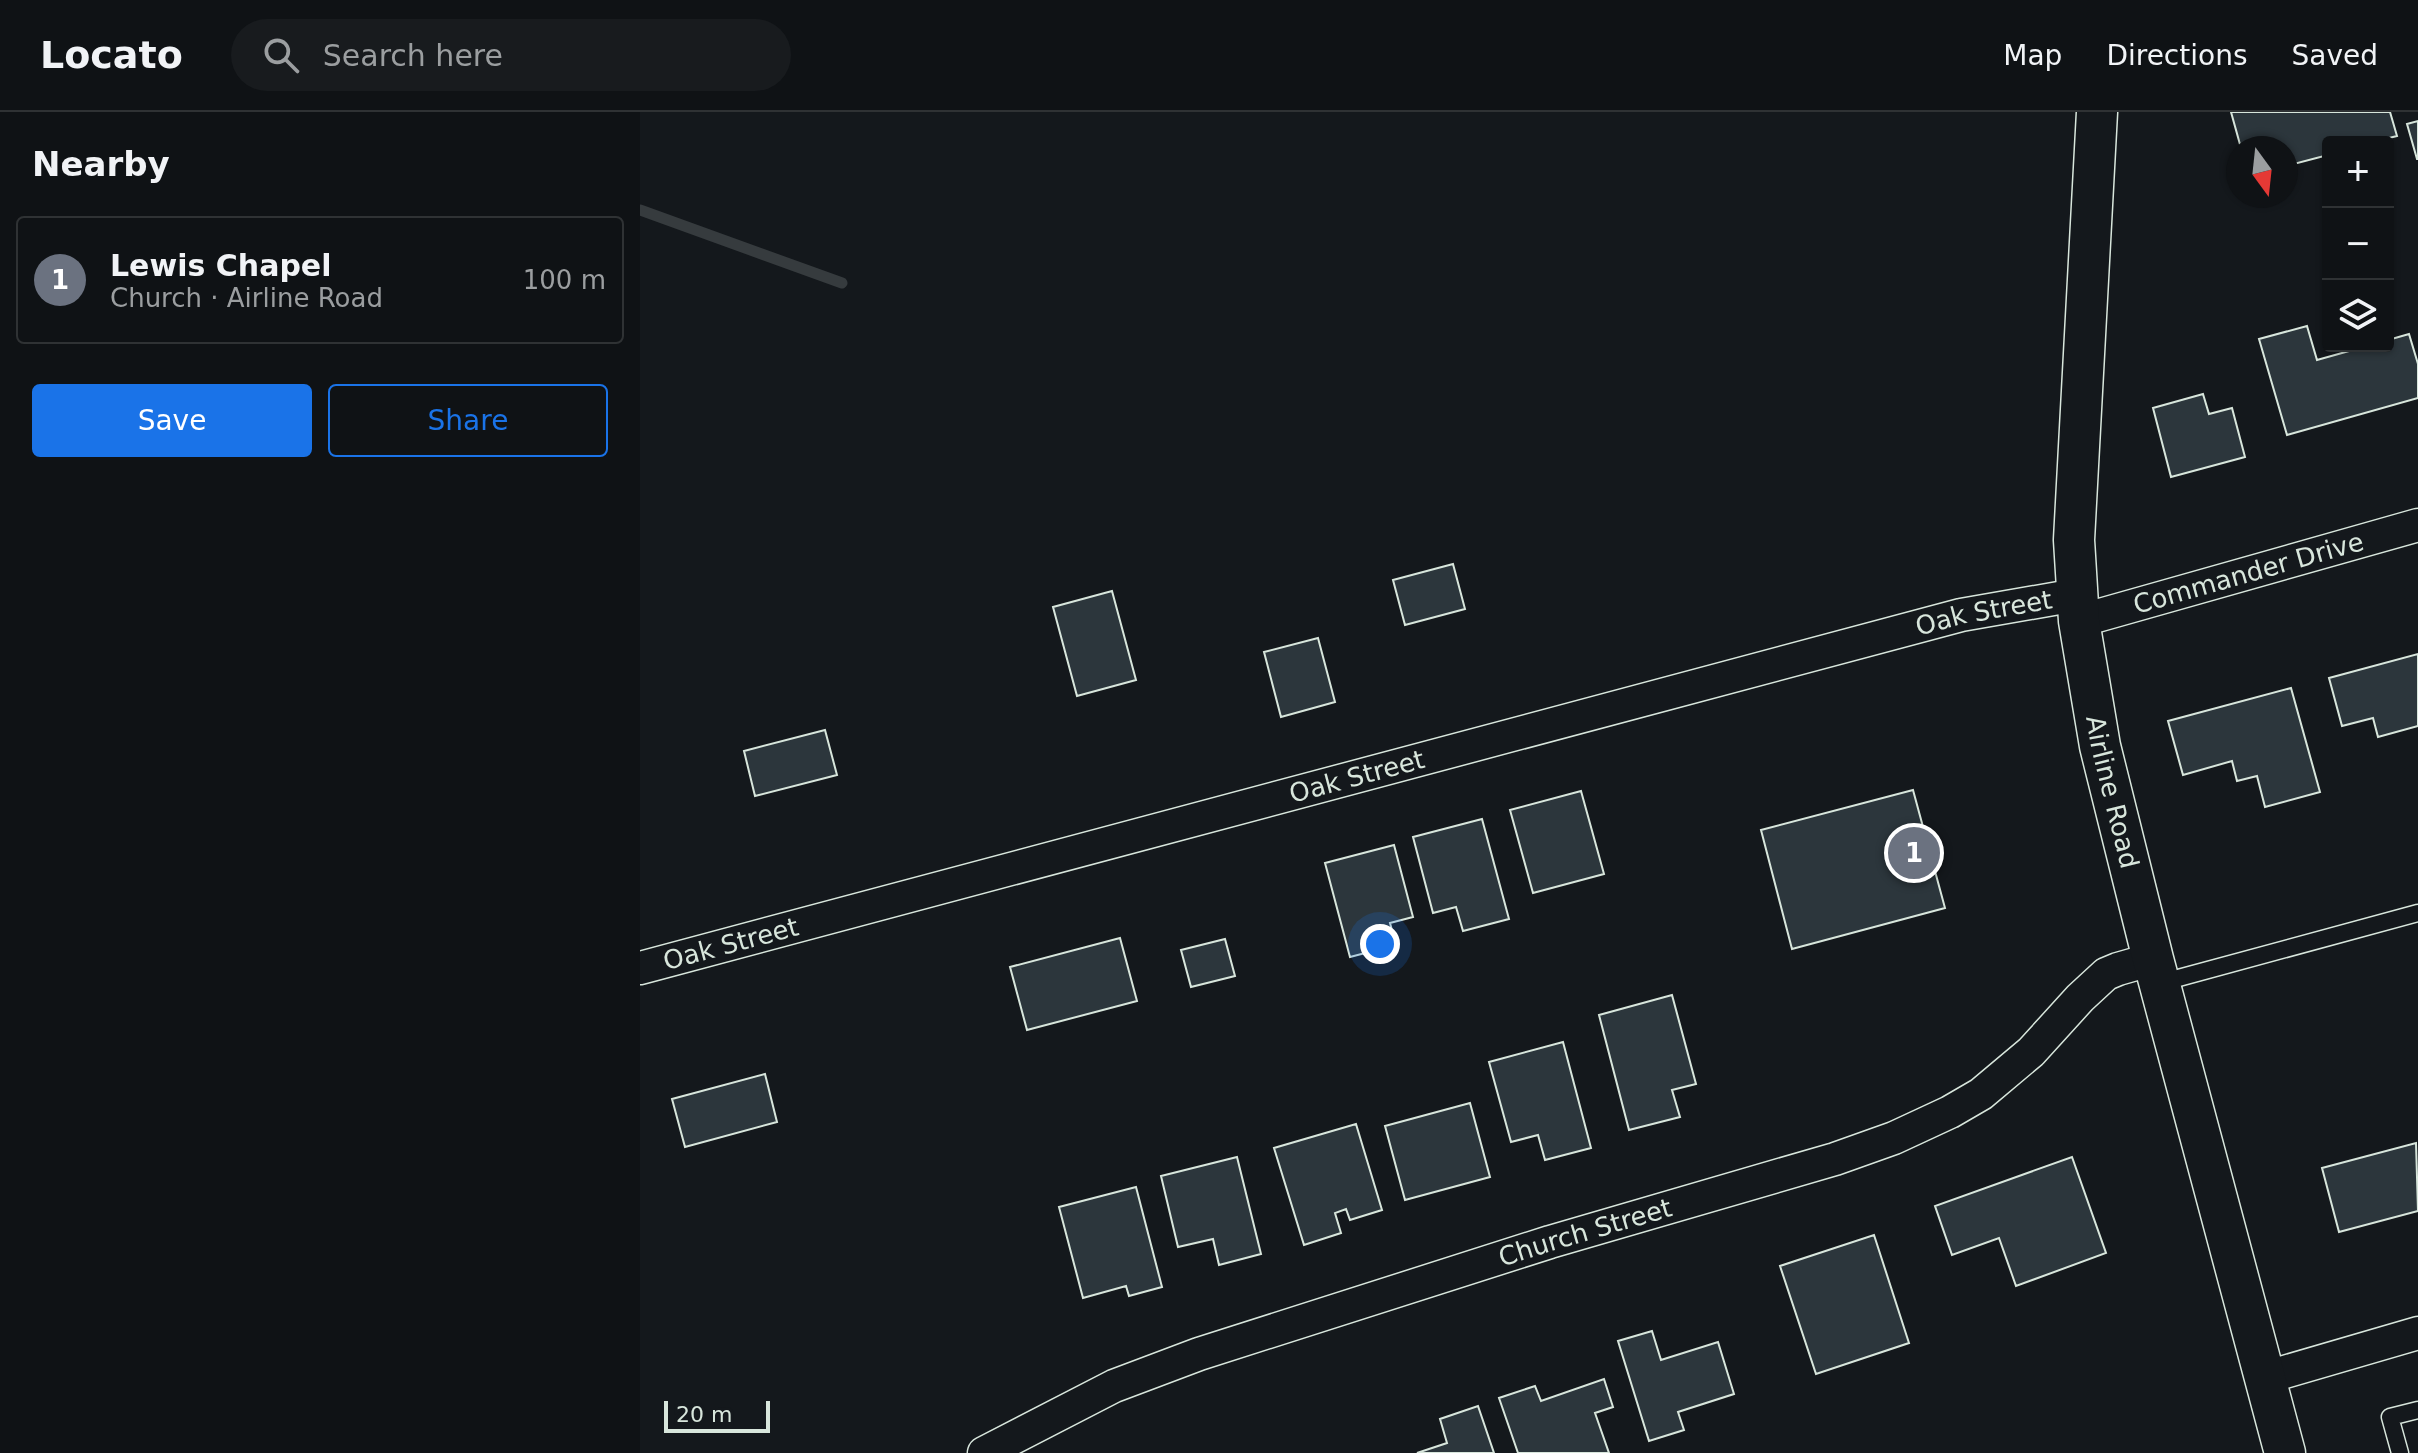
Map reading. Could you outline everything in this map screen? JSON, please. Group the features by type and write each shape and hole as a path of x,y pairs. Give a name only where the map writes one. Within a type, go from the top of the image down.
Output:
{"street":[{"name":"Airline Road","path":"2097,112 2074,540 2078,608 2100,746 2156,971 2285,1453"},
{"name":"Commander Drive","path":"2078,608 2418,525"},
{"name":"Oak Street","path":"640,968 1946,619 2078,608"},
{"name":"Church Street","path":"984,1453 1114,1386 1199,1354 1550,1242 1835,1159 1894,1138 1981,1094 2031,1052 2106,974 2156,971"},
{"path":"2264,1378 2418,1333"}],"lane":[{"path":"2156,971 2418,913"},
{"path":"2400,1453 2390,1417 2418,1410"}],"building":[{"path":"2231,112 2390,112 2397,136 2322,136 2322,157 2298,163 2298,136 2238,136"},
{"path":"2418,121 2418,159 2417,159 2407,124"},
{"path":"2307,326 2317,360 2346,352 2394,352 2394,338 2409,334 2418,364 2418,398 2287,435 2259,339"},
{"path":"2203,394 2209,414 2232,408 2245,457 2171,477 2153,408"},
{"path":"1453,564 1465,609 1405,625 1393,580"},
{"path":"1112,591 1136,680 1077,696 1053,607"},
{"path":"1318,638 1335,702 1281,717 1264,652"},
{"path":"2418,654 2418,726 2378,737 2373,718 2342,726 2329,678"},
{"path":"2291,688 2320,792 2265,807 2257,776 2237,781 2232,761 2183,775 2168,721"},
{"path":"825,730 837,775 755,796 744,751"},
{"path":"1913,790 1945,908 1792,949 1761,830"},
{"path":"1581,791 1604,874 1533,893 1510,810"},
{"path":"1482,819 1509,919 1463,931 1456,907 1433,913 1413,837"},
{"path":"1394,845 1413,917 1390,923 1396,945 1350,957 1325,863"},
{"path":"1120,938 1137,1001 1027,1030 1010,967"},
{"path":"1225,939 1235,976 1191,987 1181,950"},
{"path":"1672,995 1696,1084 1672,1090 1680,1117 1629,1130 1599,1015"},
{"path":"1563,1042 1591,1148 1545,1160 1538,1135 1511,1142 1489,1062"},
{"path":"765,1074 777,1122 685,1147 672,1099"},
{"path":"1470,1103 1490,1177 1405,1200 1385,1126"},
{"path":"1356,1124 1382,1210 1350,1220 1346,1209 1335,1213 1341,1233 1304,1245 1274,1148"},
{"path":"2416,1143 2418,1211 2339,1232 2322,1168"},
{"path":"1237,1157 1261,1254 1219,1265 1213,1239 1178,1247 1161,1176"},
{"path":"2072,1157 2106,1253 2016,1286 1999,1238 1952,1255 1935,1206"},
{"path":"1136,1187 1162,1287 1129,1296 1126,1286 1083,1298 1059,1207"},
{"path":"1874,1235 1909,1343 1816,1374 1780,1266"},
{"path":"1652,1331 1661,1360 1718,1342 1734,1394 1678,1412 1684,1430 1649,1441 1618,1341"},
{"path":"1604,1379 1613,1407 1595,1413 1609,1453 1518,1453 1499,1398 1535,1386 1541,1401"},
{"path":"1478,1406 1494,1453 1417,1453 1447,1443 1440,1419"}],"waterway":[{"path":"640,210 842,283"}],"place":[{"name":"Lewis Chapel","path":"1914,853"}]}
